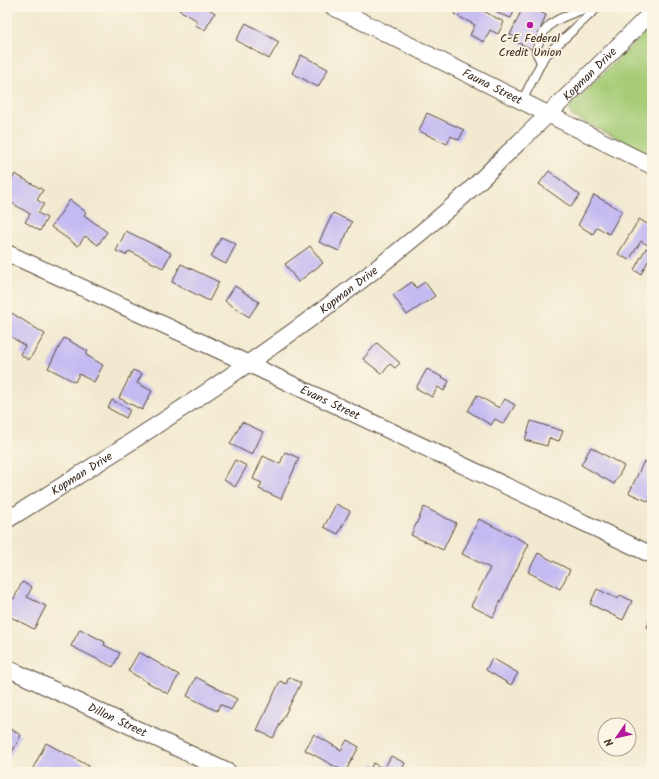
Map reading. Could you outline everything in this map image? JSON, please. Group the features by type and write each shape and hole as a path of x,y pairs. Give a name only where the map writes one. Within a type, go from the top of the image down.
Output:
{"street":[{"name":"Fauna Street","path":"333,7 652,166"},
{"name":"Kopman Drive","path":"7,520 154,429 249,364 354,286 451,208 652,12"},
{"name":"Evans Street","path":"7,253 249,364 652,555"},
{"name":"Dillon Street","path":"7,668 228,772"}],"lane":[{"path":"540,62 536,52 546,28 554,21 589,7"},
{"path":"522,101 540,62 565,36 598,7"}],"green space":[{"path":"652,26 652,155 572,116 569,111 571,105"}],"building":[{"path":"181,7 206,7 215,13 205,30 195,25 198,21 179,10"},
{"path":"458,7 476,7 504,22 498,34 490,30 484,42 470,35 475,25 454,14"},
{"path":"500,7 516,7 511,18 497,13"},
{"path":"523,7 530,7 546,15 540,30 542,31 534,50 516,42 517,38 510,35"},
{"path":"246,23 279,42 269,59 236,40"},
{"path":"301,55 328,69 318,87 292,73"},
{"path":"427,113 464,130 459,140 451,136 447,144 419,131"},
{"path":"7,147 11,150 7,157"},
{"path":"549,171 580,195 571,207 539,184"},
{"path":"15,174 43,190 37,200 44,204 38,213 47,218 40,231 25,222 30,214 7,200 7,188"},
{"path":"594,195 622,211 609,234 597,227 593,234 578,225"},
{"path":"70,200 86,212 84,215 107,232 98,245 85,236 78,246 51,227"},
{"path":"333,213 352,222 339,251 319,242"},
{"path":"639,219 652,227 652,240 649,246 641,241 629,260 618,254"},
{"path":"126,231 171,253 163,268 129,251 126,255 116,251"},
{"path":"221,237 236,244 226,264 211,257"},
{"path":"310,246 323,263 298,282 285,264"},
{"path":"646,248 652,251 652,254 641,274 634,270"},
{"path":"181,264 219,282 209,301 172,282"},
{"path":"412,282 416,288 425,282 435,296 407,315 393,295"},
{"path":"235,286 259,302 249,317 225,301"},
{"path":"7,310 45,334 29,360 20,354 25,346 7,334"},
{"path":"64,338 88,351 86,355 103,365 94,382 79,374 75,382 48,368"},
{"path":"377,343 400,363 395,368 390,364 382,374 363,359"},
{"path":"427,369 449,381 444,391 438,387 432,397 416,388"},
{"path":"133,370 142,374 137,383 152,391 142,410 119,398"},
{"path":"477,395 499,408 505,399 515,405 504,424 495,419 491,425 468,411"},
{"path":"112,400 130,410 126,418 108,408"},
{"path":"531,421 563,431 559,441 549,438 547,446 525,440"},
{"path":"242,422 263,432 252,455 230,444"},
{"path":"591,447 624,466 614,484 581,465"},
{"path":"285,452 299,458 281,499 259,489 262,483 253,479 263,456 280,464"},
{"path":"235,460 247,466 235,487 224,480"},
{"path":"644,461 652,465 652,503 629,493"},
{"path":"336,504 350,511 338,534 324,527"},
{"path":"424,507 456,523 443,550 411,535"},
{"path":"479,519 529,544 493,617 471,606 490,568 462,554"},
{"path":"538,553 570,570 560,589 528,572"},
{"path":"22,582 32,587 27,597 46,606 34,629 7,615 7,605 11,597 14,599"},
{"path":"597,589 618,599 620,595 632,601 623,620 590,604"},
{"path":"652,615 652,630 647,627"},
{"path":"80,629 105,642 104,645 120,653 113,667 71,646"},
{"path":"139,652 179,675 168,694 128,671"},
{"path":"492,658 518,673 511,685 486,670"},
{"path":"196,677 237,699 231,710 220,704 217,711 187,696"},
{"path":"289,677 301,683 273,738 257,730 280,681 286,684"},
{"path":"7,727 21,735 7,762"},
{"path":"314,734 341,750 347,740 359,747 345,772 305,750"},
{"path":"46,743 89,766 86,772 31,772"},
{"path":"391,756 405,763 401,772 369,772 373,763 384,769"}],"place":[{"name":"C-E Federal Credit Union","path":"530,25"}]}
